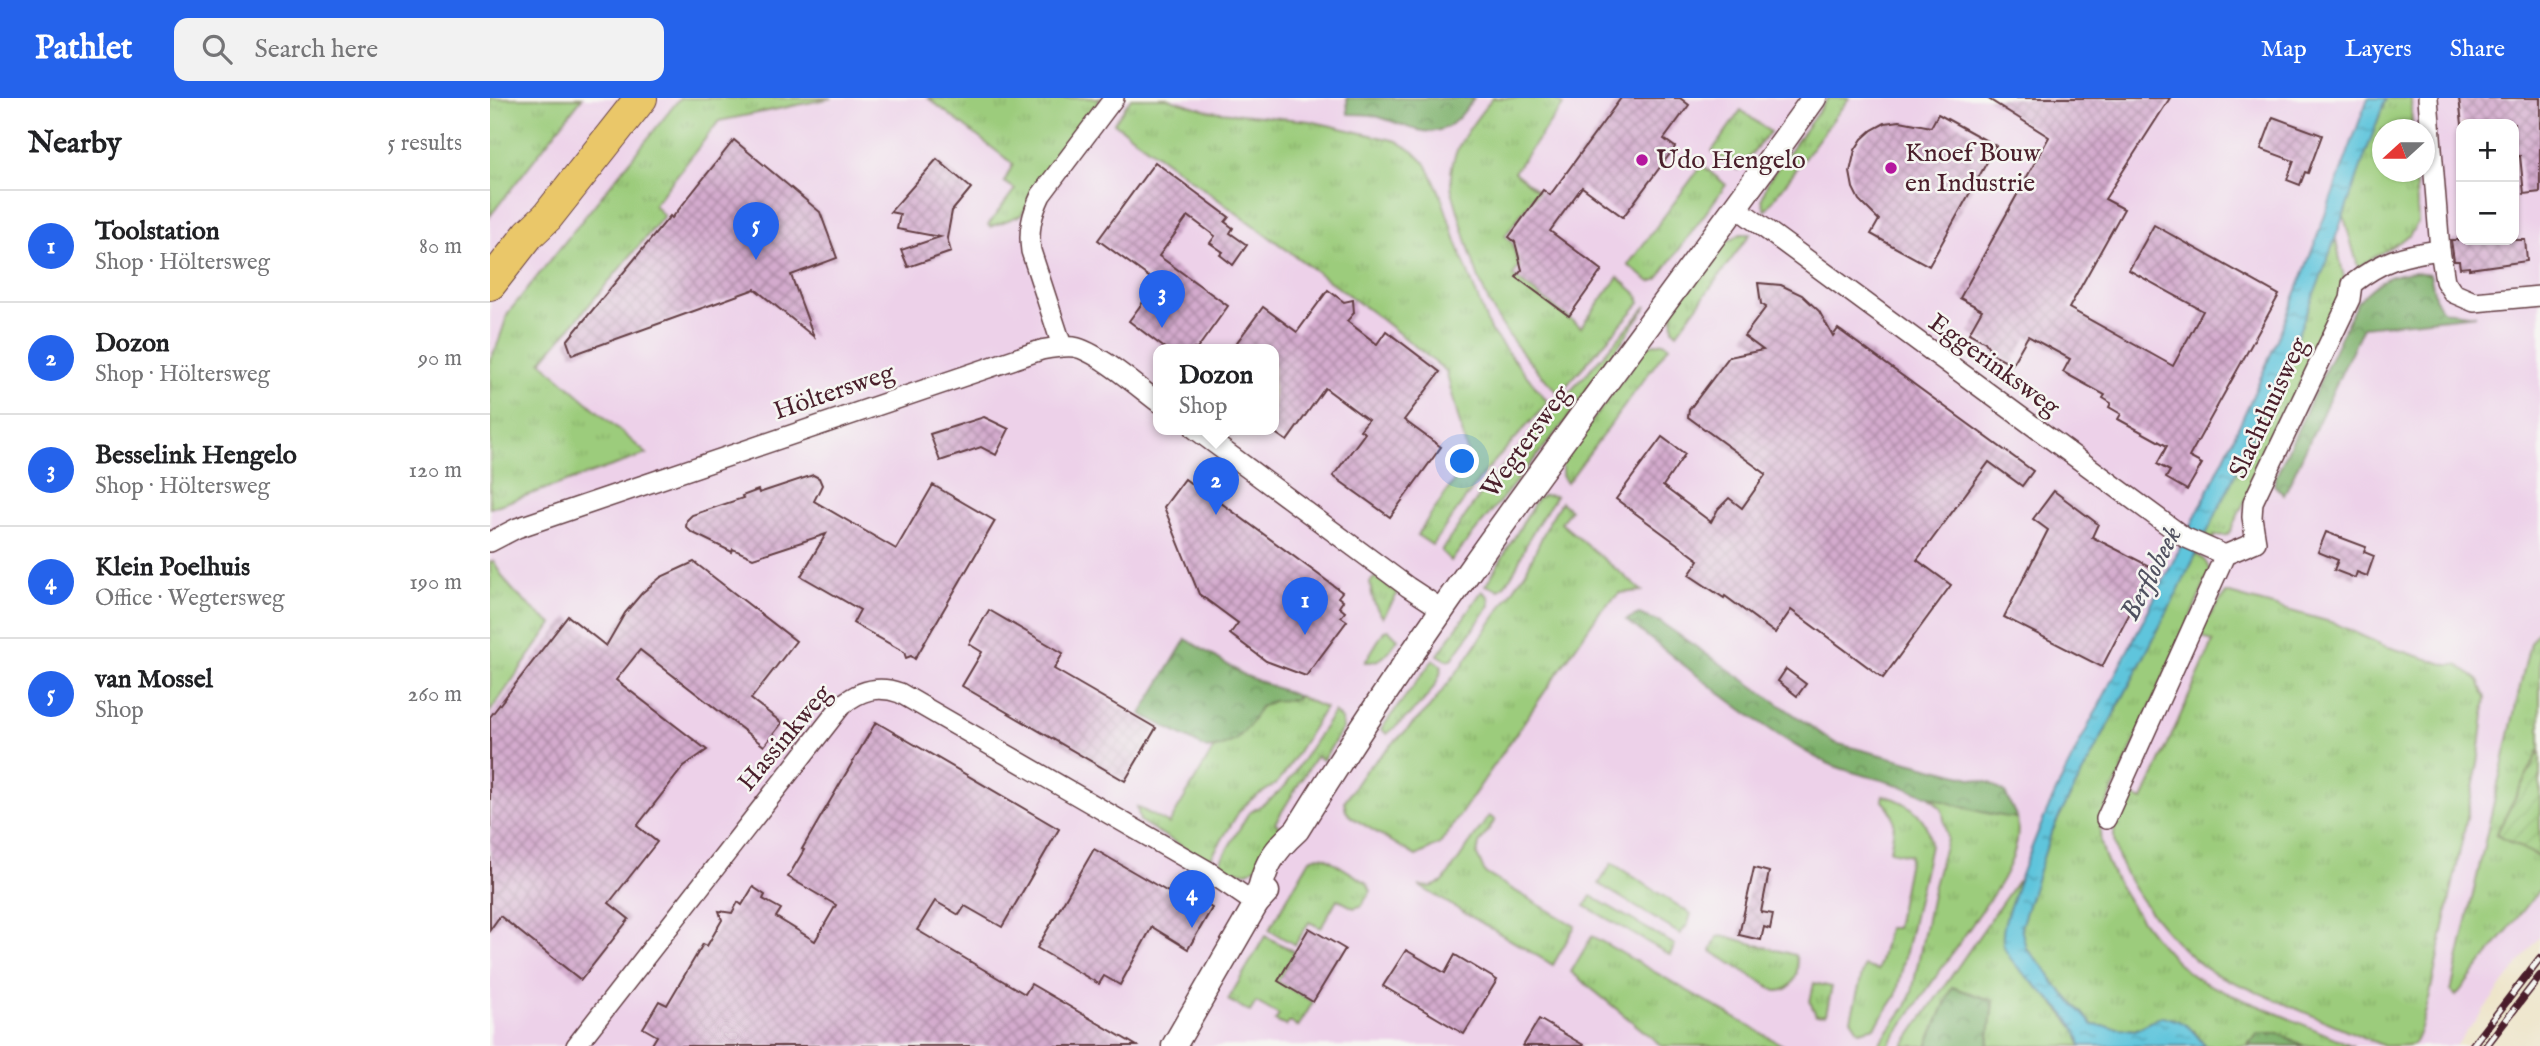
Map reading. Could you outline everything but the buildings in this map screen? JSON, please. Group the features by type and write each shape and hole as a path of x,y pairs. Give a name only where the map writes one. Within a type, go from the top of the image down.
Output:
{"main road":[{"path":"490,284 529,234 547,217 640,98"},
{"path":"490,309 537,240 547,217"}],"street":[{"path":"1114,98 1041,195 1033,212 1029,235 1031,251 1062,346 1077,348 1109,365 1153,398"},
{"name":"Wegtersweg","path":"1174,1046 1256,904 1275,885 1291,856 1297,830 1443,610 1737,208 1814,98"},
{"path":"2428,98 2440,250 2445,281 2453,293 2464,300 2474,302 2540,296"},
{"name":"Eggerinksweg","path":"1737,208 2184,537 2225,555"},
{"name":"Slachthuisweg","path":"2225,555 2256,542 2252,517 2253,502 2350,299 2352,284 2393,258 2440,250"},
{"name":"Höltersweg","path":"490,542 517,528 1020,357 1062,346"},
{"path":"1203,435 1443,610"},
{"name":"Höltersweg","path":"490,532 517,528"},
{"path":"2106,819 2225,555"},
{"name":"Hassinkweg","path":"576,1046 842,705 863,691 887,688 900,693 1208,871 1256,904"}],"shaded area":[{"path":"577,98 2540,98 2540,936 2456,1046 490,1046 490,210"}],"green space":[{"path":"490,98 582,98 490,216"},
{"path":"680,98 832,98 719,121 654,205 664,216 541,362 647,454 490,508 490,359 508,313"},
{"path":"928,98 1101,98 1021,215 990,227 988,225 1015,189 1004,182 1013,164"},
{"path":"1131,98 1167,98 1210,111 1310,121 1397,141 1426,164 1440,193 1490,330 1547,401 1484,473 1432,545 1417,535 1469,459 1446,371 1381,319 1114,123"},
{"path":"1347,98 1474,98 1462,114 1444,129 1424,131 1372,115 1348,114"},
{"path":"1492,98 1554,98 1563,105 1514,172 1538,191 1505,236 1512,243 1519,266 1513,276 1581,327 1618,277 1638,295 1640,303 1559,394 1516,345 1490,304 1474,265 1452,191 1452,165 1456,153 1468,130"},
{"path":"1828,98 1849,98 1765,211 1762,199 1768,181"},
{"path":"2386,98 2411,98 2412,119 2378,119"},
{"path":"1741,110 1770,132 1738,170 1712,151"},
{"path":"2372,135 2372,182 2416,182 2418,222 2409,236 2358,267 2343,213"},
{"path":"1702,165 1726,185 1657,280 1650,282 1628,265"},
{"path":"1741,234 1750,234 1677,333 1673,329 1672,311 1721,245"},
{"path":"2335,236 2344,278 2341,296 2231,530 2227,535 2214,536 2213,540 2204,535 2273,387"},
{"path":"2414,272 2430,274 2436,301 2444,311 2476,315 2363,327 2284,495 2274,485 2276,476 2357,302 2382,280"},
{"path":"1647,306 1564,423 1451,561 1441,551 1489,482"},
{"path":"1664,342 1669,346 1567,483 1562,476 1562,462 1647,346"},
{"path":"1544,495 1556,496 1531,535 1510,578 1499,590 1486,585 1537,499"},
{"path":"1561,502 1570,510 1561,523 1642,591 1620,593 1601,610 1440,844 1416,856 1351,817 1344,802 1365,771 1429,708 1463,664 1526,571"},
{"path":"2195,554 2205,561 2210,573 2102,815 2100,835 2105,858 2125,896 2153,935 2182,967 2195,977 2353,1046 2304,1046 2278,1033 2249,1042 2248,1046 2205,1046 2194,1031 2162,1016 2135,1030 2093,1025 2026,948 2021,933 2022,921 2050,836"},
{"path":"494,561 512,589 552,624 490,712 490,562"},
{"path":"1375,577 1398,593 1383,617 1372,596 1370,582"},
{"path":"1482,591 1489,597 1490,605 1452,659 1447,660 1438,655"},
{"path":"2226,593 2334,623 2382,645 2447,665 2458,665 2479,681 2486,698 2478,764 2429,999 2413,1044 2384,1046 2217,975 2187,953 2155,918 2120,861 2114,838 2119,813 2127,794 2143,800 2213,642 2197,634"},
{"path":"1639,614 1660,622 1835,743 1990,783 2005,793 2017,818 1957,805 1817,758 1744,711 1626,620"},
{"path":"1389,630 1398,639 1381,659 1365,662 1384,631"},
{"path":"2538,632 2540,749 2496,835 2540,857 2540,889 2456,996 2451,991 2530,643"},
{"path":"1186,639 1246,676 1297,696 1295,700 1273,701 1260,707 1249,726 1236,740 1207,749 1141,714"},
{"path":"1433,660 1442,666 1435,686 1420,704 1387,734 1381,729"},
{"path":"1298,696 1325,708 1285,773 1276,784 1240,810 1212,856 1206,861 1140,821 1137,807 1169,824 1214,748 1220,747 1249,726 1260,707 1273,701 1295,700"},
{"path":"1334,712 1341,719 1343,728 1323,760 1316,756 1275,823 1283,828 1257,866 1248,872 1221,869 1218,865 1248,814 1286,785"},
{"path":"2540,749 2540,857 2496,835"},
{"path":"1883,795 1909,806 1916,812 1926,826 1930,846 1896,996 1875,1027 1859,1031 1851,1019 1864,966 1878,970 1888,928 1896,928 1910,855 1890,851 1893,818 1882,800"},
{"path":"1931,798 2017,818 2018,836 2011,863 1998,887 1888,1046 1877,1046 1906,1006 1912,992 1934,885 1947,839 1943,813"},
{"path":"1489,816 1495,820 1479,844 1477,855 1485,873 1575,926 1553,965 1419,886 1431,887 1443,882"},
{"path":"1325,857 1367,883 1371,891 1361,906 1354,908 1337,899 1321,928 1309,922 1295,945 1269,930 1310,859"},
{"path":"1612,863 1691,914 1688,924 1680,934 1599,884"},
{"path":"2017,881 2012,902 2033,983 2046,994 2077,1031 2081,1046 1988,1046 1993,1001 1952,988 1927,1046 1903,1046"},
{"path":"1591,896 1675,945 1670,955 1585,906"},
{"path":"1265,936 1295,952 1278,981 1313,1002 1298,1027 1290,1022 1286,1026 1275,1021 1279,1015 1256,1002 1250,1012 1228,1000"},
{"path":"1592,936 1784,1046 1662,1046 1571,972"},
{"path":"1725,936 1795,955 1797,973 1792,983 1783,990 1776,991 1711,951 1717,937"},
{"path":"1814,983 1832,987 1826,1014 1816,1015 1810,1002"},
{"path":"1952,987 1993,1001 1988,1046 1927,1046"},
{"path":"2258,1033 2278,1033 2304,1046 2248,1046"}],"water":[{"path":"2368,98 2386,98 2378,119 2372,119 2372,137 2328,259 2280,377 2158,630 2050,836 2021,927 2026,948 2093,1025 2135,1030 2162,1016 2187,1026 2205,1046 2081,1046 2077,1032 2068,1018 2007,953 2003,935 2007,914 2031,850 2078,745 2194,520 2251,400 2318,235"}],"railway":[{"path":"2472,1046 2540,958"},
{"path":"2486,1046 2540,976"}],"place":[{"name":"Udo Hengelo","path":"1642,160"},
{"name":"Knoef Bouw en Industrie","path":"1891,168"},
{"name":"van Mossel","path":"756,260"},
{"name":"Besselink Hengelo","path":"1162,328"},
{"name":"Dozon","path":"1216,515"},
{"name":"Toolstation","path":"1305,635"},
{"name":"Klein Poelhuis","path":"1192,928"}],"water label":[{"name":"Berflobeek","path":"2152,574"}]}
